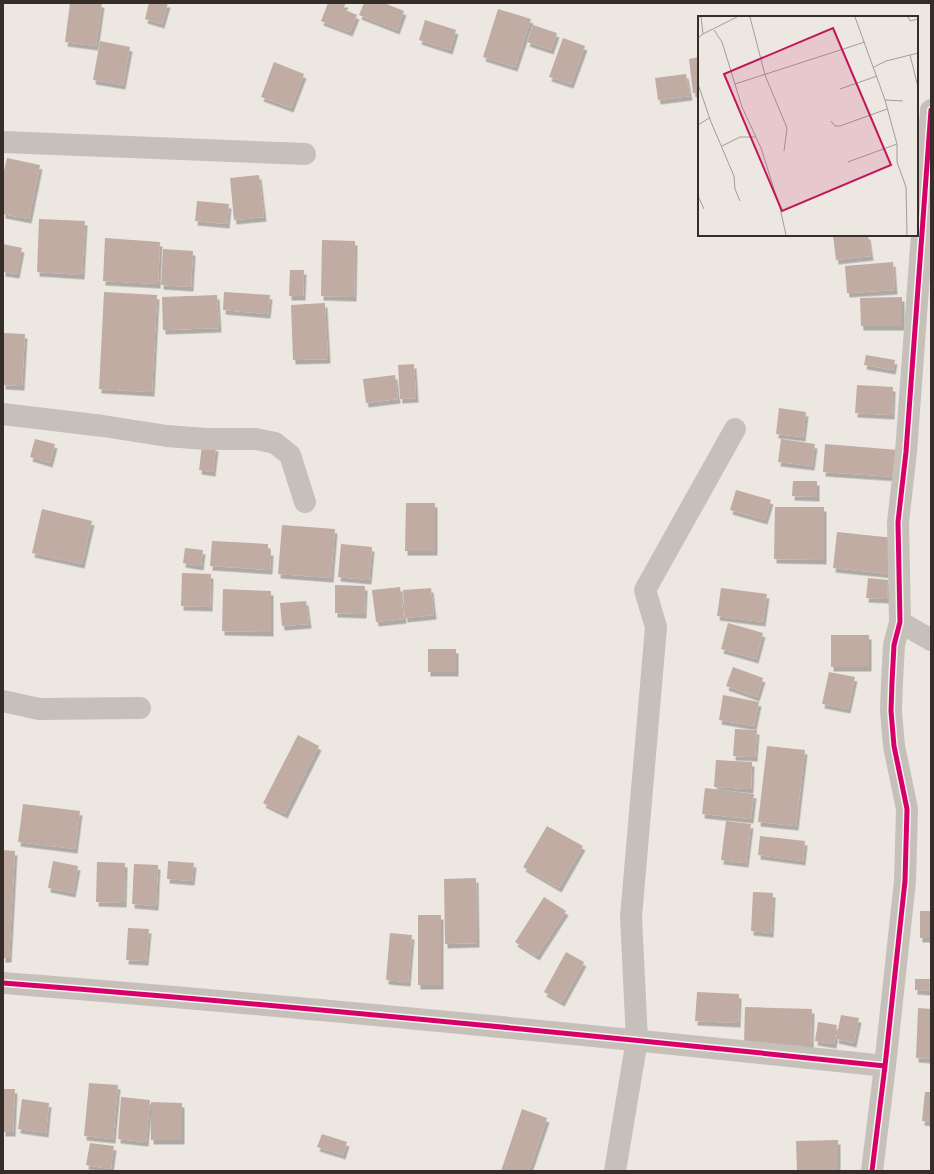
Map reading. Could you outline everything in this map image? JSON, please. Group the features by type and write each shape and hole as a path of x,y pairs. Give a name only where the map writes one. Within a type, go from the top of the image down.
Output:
{"street":[{"path":"872,1171 905,881 907,809 894,746 891,711 894,645 900,622 898,522 906,452 931,110"},
{"path":"3,142 305,154"},
{"path":"3,414 103,426 167,436 206,439 256,439 275,443 290,455 305,502"},
{"path":"615,1171 637,1040 631,917 656,627 645,590 735,428"},
{"path":"900,622 931,640"},
{"path":"3,701 39,709 140,708"},
{"path":"3,983 167,996 637,1040 885,1066"}],"building":[{"path":"70,3 102,3 96,46 65,42"},
{"path":"149,3 168,3 162,24 145,19"},
{"path":"328,3 346,3 343,9 357,15 350,32 321,21"},
{"path":"364,3 384,3 404,11 397,30 359,15"},
{"path":"498,9 531,19 515,67 483,57"},
{"path":"425,20 456,30 450,50 419,40"},
{"path":"533,25 557,33 551,50 527,42"},
{"path":"563,38 585,46 571,84 549,77"},
{"path":"100,41 130,47 123,85 93,80"},
{"path":"698,57 698,92 693,93 689,59"},
{"path":"274,62 304,74 291,108 261,97"},
{"path":"686,74 690,96 658,100 655,78"},
{"path":"7,158 40,165 29,219 3,214 3,175"},
{"path":"259,175 264,217 234,220 230,178"},
{"path":"197,201 229,204 227,224 195,221"},
{"path":"39,219 85,221 82,275 37,272"},
{"path":"833,236 868,236 871,256 836,260"},
{"path":"105,238 160,242 158,284 103,281"},
{"path":"322,240 355,241 354,297 321,296"},
{"path":"3,244 22,248 17,274 3,272"},
{"path":"163,249 193,251 191,287 161,285"},
{"path":"893,262 895,290 847,293 845,266"},
{"path":"290,270 304,270 303,296 289,296"},
{"path":"104,292 157,295 152,392 99,389"},
{"path":"224,292 270,295 268,314 223,310"},
{"path":"217,295 219,328 163,330 162,297"},
{"path":"902,297 902,326 861,326 860,298"},
{"path":"325,303 328,359 293,360 291,305"},
{"path":"3,333 25,334 22,386 3,385"},
{"path":"866,355 895,360 893,370 864,365"},
{"path":"414,364 416,398 400,399 398,365"},
{"path":"395,375 398,399 366,403 363,379"},
{"path":"857,385 893,387 892,415 855,413"},
{"path":"779,408 806,412 803,437 776,434"},
{"path":"35,439 55,444 50,463 30,457"},
{"path":"781,439 815,444 812,466 778,462"},
{"path":"825,444 898,450 896,477 823,472"},
{"path":"202,445 216,447 213,472 199,470"},
{"path":"793,481 817,481 817,497 792,496"},
{"path":"736,490 771,500 765,520 730,510"},
{"path":"406,503 435,503 435,551 405,551"},
{"path":"775,507 824,507 824,560 774,559"},
{"path":"42,509 92,521 82,564 32,553"},
{"path":"282,525 335,529 331,578 278,574"},
{"path":"837,532 894,538 891,574 833,568"},
{"path":"212,541 268,544 268,551 271,551 270,570 210,566"},
{"path":"341,544 372,547 369,580 338,577"},
{"path":"185,548 203,550 201,566 183,563"},
{"path":"182,573 211,574 210,607 181,606"},
{"path":"868,578 888,580 887,599 866,598"},
{"path":"335,585 365,586 364,614 335,613"},
{"path":"400,587 404,619 376,622 372,590"},
{"path":"431,588 434,615 405,618 403,590"},
{"path":"721,588 767,594 763,622 717,616"},
{"path":"223,589 271,591 271,632 222,631"},
{"path":"306,601 309,624 282,626 280,603"},
{"path":"728,623 763,633 756,659 721,649"},
{"path":"831,635 869,635 869,667 831,667"},
{"path":"428,649 456,649 456,672 428,672"},
{"path":"733,667 763,678 757,697 726,686"},
{"path":"829,672 855,677 848,709 822,704"},
{"path":"723,695 759,702 754,726 719,720"},
{"path":"735,729 757,730 755,757 733,756"},
{"path":"298,735 319,746 285,814 263,803"},
{"path":"767,746 805,750 796,826 758,822"},
{"path":"716,760 752,762 751,789 714,787"},
{"path":"705,788 754,794 751,819 702,814"},
{"path":"23,804 80,811 75,849 18,842"},
{"path":"726,821 751,824 746,863 721,860"},
{"path":"547,826 583,846 559,888 523,867"},
{"path":"760,836 805,841 803,861 758,855"},
{"path":"3,850 15,851 9,958 3,958"},
{"path":"53,861 78,866 73,893 48,888"},
{"path":"168,861 194,863 192,881 167,879"},
{"path":"97,862 125,863 124,903 96,902"},
{"path":"134,864 158,865 156,906 132,904"},
{"path":"476,878 477,943 445,944 444,879"},
{"path":"753,892 773,893 771,933 751,931"},
{"path":"544,897 566,911 537,956 515,942"},
{"path":"920,911 931,911 931,938 920,938"},
{"path":"418,915 441,915 441,985 418,985"},
{"path":"128,928 149,929 146,961 126,960"},
{"path":"390,933 412,935 408,982 386,980"},
{"path":"566,952 584,962 562,1002 544,992"},
{"path":"915,979 930,979 929,991 915,990"},
{"path":"697,992 739,994 738,1023 695,1021"},
{"path":"745,1007 812,1009 811,1046 744,1044"},
{"path":"918,1008 931,1009 931,1059 916,1058"},
{"path":"841,1015 859,1018 854,1043 836,1039"},
{"path":"818,1022 837,1025 834,1044 815,1041"},
{"path":"89,1083 118,1085 113,1139 84,1136"},
{"path":"3,1089 15,1089 13,1132 3,1132"},
{"path":"925,1092 931,1092 931,1122 922,1121"},
{"path":"121,1097 150,1100 146,1142 118,1139"},
{"path":"22,1099 49,1103 46,1133 18,1129"},
{"path":"151,1102 182,1103 182,1140 151,1140"},
{"path":"522,1109 547,1118 529,1171 501,1171"},
{"path":"322,1134 347,1142 343,1155 317,1147"},
{"path":"838,1140 838,1171 797,1171 796,1141"},
{"path":"90,1143 114,1146 111,1169 86,1165"}],"cycle path":[{"path":"872,1171 905,881 907,809 894,746 891,711 894,645 900,622 898,522 906,452 931,110"},
{"path":"3,983 224,1001 665,1043 885,1066"}]}
